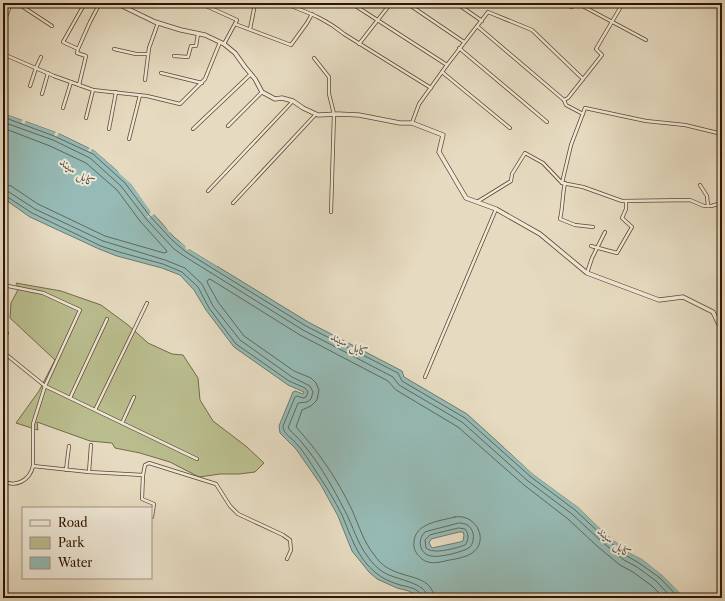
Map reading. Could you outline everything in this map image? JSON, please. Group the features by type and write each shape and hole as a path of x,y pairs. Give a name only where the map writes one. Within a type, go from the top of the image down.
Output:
{"street":[{"path":"6,17 11,3"},
{"path":"17,3 52,26"},
{"path":"78,49 63,42 85,3"},
{"path":"79,85 86,56 77,53 78,49 100,3"},
{"path":"116,3 134,13 158,23 198,34 222,43 235,53 244,67 251,74 262,92 275,99 282,98 293,101 303,108 318,115 359,115 400,123 412,123 443,135 439,152 466,198 496,209 540,234 587,274 591,274 659,300 683,297 713,312 722,331"},
{"path":"250,30 254,3"},
{"path":"351,3 447,65"},
{"path":"359,44 391,3"},
{"path":"456,3 482,21"},
{"path":"561,3 572,7 576,3 646,40"},
{"path":"564,100 568,98 602,55 596,49 623,3"},
{"path":"3,54 93,90 140,95 180,104 205,79 222,43 237,20 204,5"},
{"path":"291,6 331,23 359,44 431,88"},
{"path":"410,6 464,42"},
{"path":"412,123 419,104 459,48 488,12 532,30 584,79"},
{"path":"235,24 291,45 312,14"},
{"path":"145,80 148,54 158,23"},
{"path":"477,26 564,100 566,105 583,114"},
{"path":"174,56 188,57 191,46 196,46 198,34"},
{"path":"459,48 547,122"},
{"path":"114,49 136,54 148,54"},
{"path":"30,86 41,57"},
{"path":"314,58 328,77 329,94 334,114 331,212"},
{"path":"442,72 510,128"},
{"path":"42,94 48,73"},
{"path":"161,73 202,82"},
{"path":"193,129 251,74"},
{"path":"63,108 71,82"},
{"path":"86,118 93,90"},
{"path":"109,129 116,92"},
{"path":"228,126 262,92"},
{"path":"129,139 140,95"},
{"path":"208,191 293,101"},
{"path":"594,227 574,225 560,219 563,207 564,183 571,146 585,108 646,121 685,125 722,134"},
{"path":"233,203 316,114"},
{"path":"476,202 512,181 512,174 525,153 543,163 564,183 583,187 622,201 690,200 704,206 722,203"},
{"path":"700,185 707,196 708,206"},
{"path":"591,246 617,253 632,227 622,218 626,209 626,201"},
{"path":"425,378 496,209"},
{"path":"587,274 592,258 605,232"},
{"path":"3,285 43,293 80,310 45,386 33,424 32,472 24,480 13,483 3,481"},
{"path":"95,410 147,303"},
{"path":"70,398 107,319"},
{"path":"3,330 7,333"},
{"path":"3,352 45,386 197,459"},
{"path":"122,423 134,397"},
{"path":"89,472 92,445"},
{"path":"66,470 69,446"},
{"path":"152,517 154,504 142,499 143,475 145,465 149,463 216,484 230,506 238,514 283,535 290,540 291,550 287,559"},
{"path":"33,466 89,472 143,475"},
{"path":"3,587 7,598"}],"green space":[{"path":"16,283 61,291 101,305 128,325 148,343 172,354 183,355 198,378 200,400 213,421 247,447 264,463 255,472 199,477 170,462 140,453 115,448 112,443 90,441 37,422 38,430 16,423 39,391 55,360 10,318 11,303 19,288"}],"water":[{"name":"کابل سيند","path":"3,113 56,132 95,151 128,180 152,212 174,237 189,249 308,322 402,371 404,377 467,414 533,474 578,507 607,535 662,575 685,598 420,598 409,591 397,588 377,579 369,572 352,551 338,516 321,485 296,449 280,433 279,426 293,392 295,391 303,394 304,392 288,385 234,347 206,310 194,290 180,275 99,249 30,217 3,198","holes":["463,532 463,541 460,542 432,548 429,543 431,539"]}],"pier":[{"path":"3,111 57,130 96,149 129,179 153,211 181,241 218,264 217,266 189,249 187,250 185,248 186,247 169,232 164,224 154,214 148,218 147,217 151,212 131,184 95,151 92,149 90,152 88,150 90,148 59,133 56,137 54,135 56,132 26,121 24,124 21,122 23,120 3,113"},
{"path":"504,447 506,447 535,472 579,505 631,551 659,570 687,598 685,598 662,575 642,559 630,553 607,535 578,507 533,474"}]}
